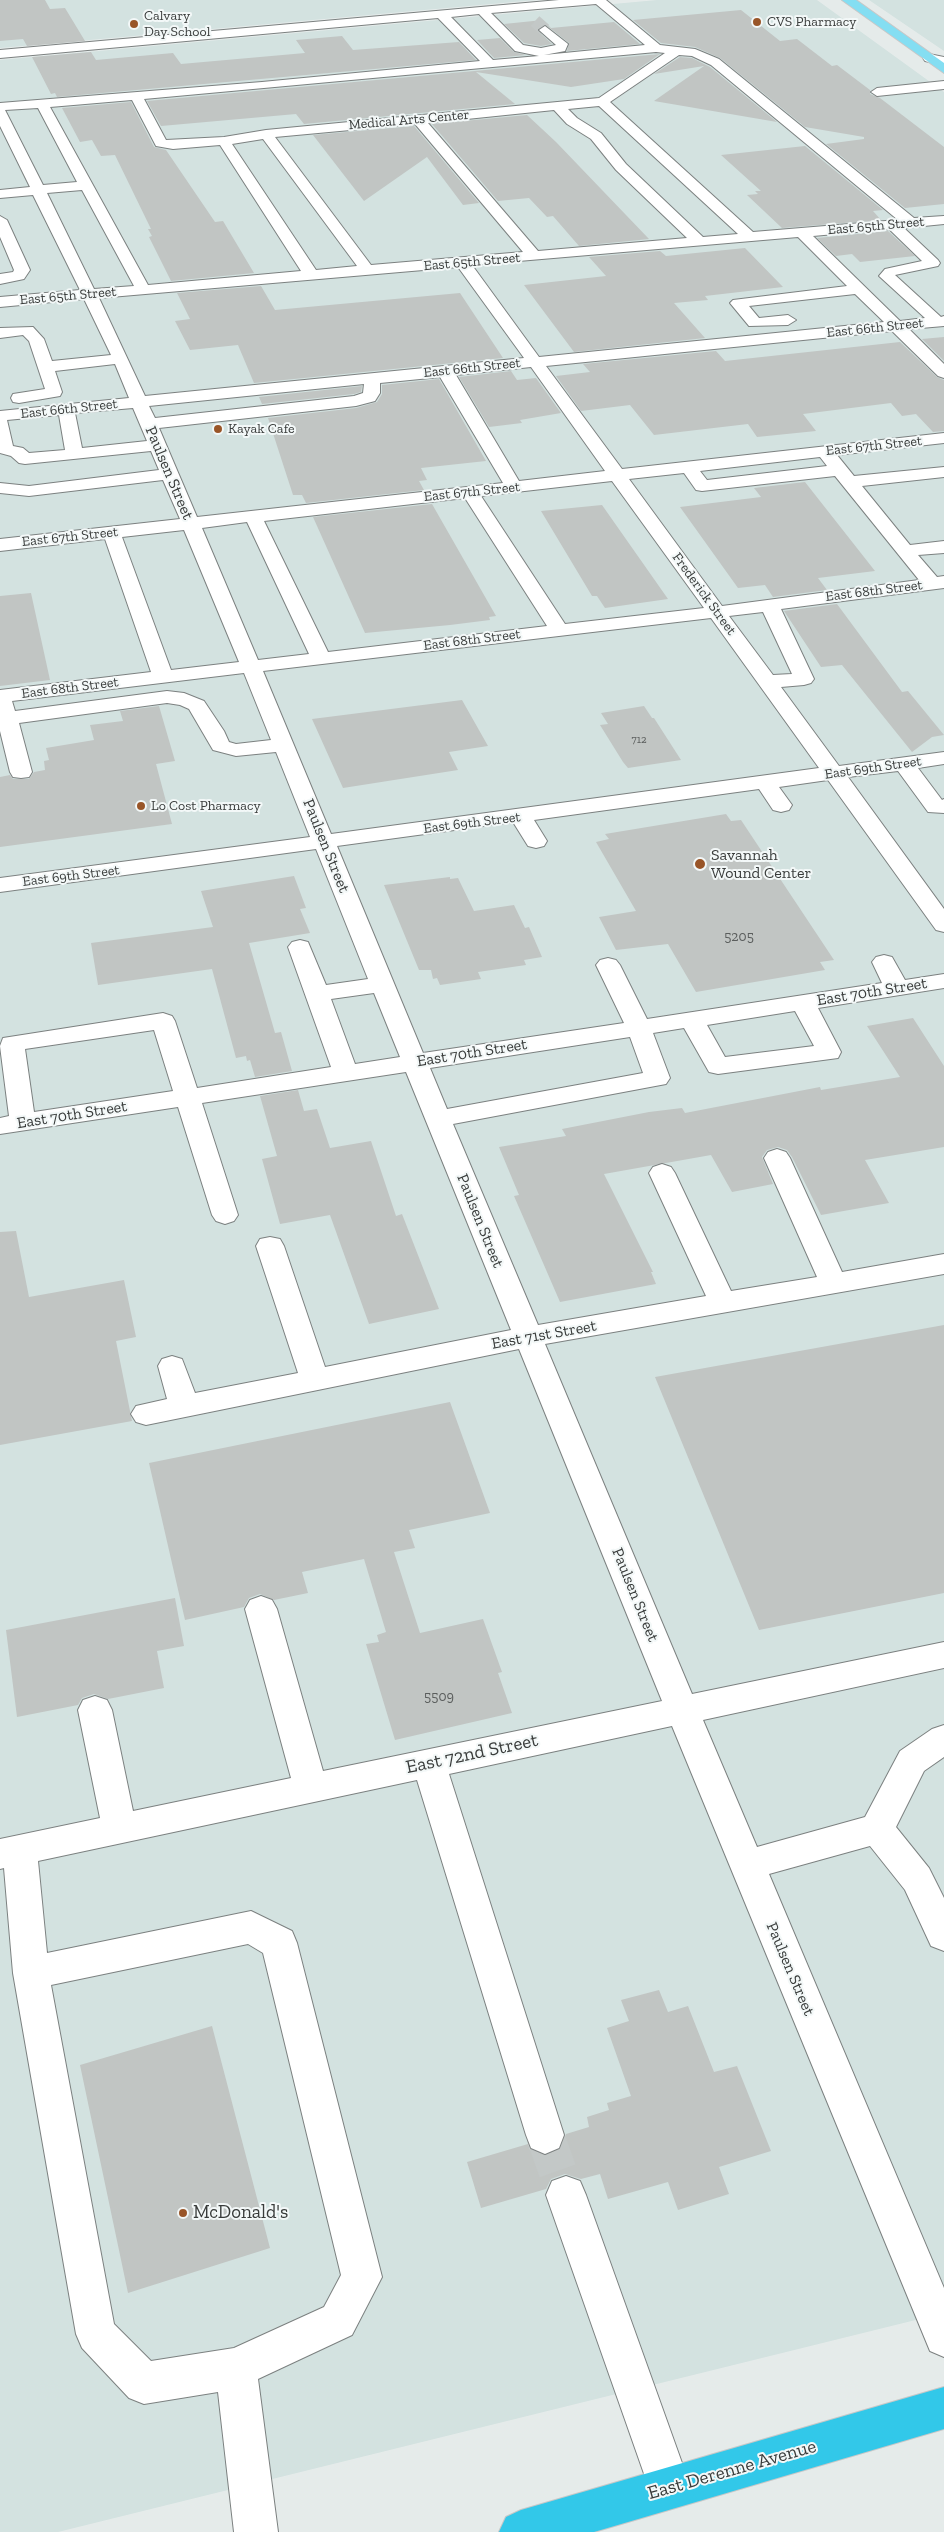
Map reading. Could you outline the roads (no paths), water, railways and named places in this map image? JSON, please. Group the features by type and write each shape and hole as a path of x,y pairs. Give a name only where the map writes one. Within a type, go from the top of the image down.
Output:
{"highway":[{"name":"East Derenne Avenue","path":"521,2532 944,2408"}],"main road":[{"path":"848,0 944,69"}],"street":[{"path":"0,54 598,0 656,48"},
{"path":"511,8 532,20"},
{"path":"482,10 519,48 528,51 541,52 561,48 562,44 545,30"},
{"path":"441,14 490,64"},
{"path":"260,43 267,40 273,29"},
{"path":"176,38 191,46 207,48"},
{"path":"0,107 656,48 695,53 715,62 911,224"},
{"path":"676,51 602,102 751,238"},
{"path":"929,58 944,61"},
{"path":"878,92 944,85"},
{"name":"Medical Arts Center","path":"136,96 161,143 173,145 224,141 266,134 602,102"},
{"path":"42,104 143,289"},
{"path":"557,106 572,121 596,136 621,167 700,242"},
{"name":"Paulsen Street","path":"0,112 3,126 40,190 121,359 170,474 383,984 746,1865 944,2337"},
{"path":"418,119 534,256"},
{"path":"553,123 572,121"},
{"path":"412,137 450,133"},
{"path":"266,134 276,150 368,271"},
{"path":"224,141 312,276"},
{"path":"276,150 296,148"},
{"path":"621,167 667,162"},
{"path":"0,194 86,185"},
{"path":"264,204 312,198"},
{"path":"0,220 22,270 19,276 0,279"},
{"name":"East 65th Street","path":"0,302 944,220"},
{"path":"893,225 933,263 930,266 903,268 871,274 867,279 896,306 936,318"},
{"path":"802,233 944,373"},
{"name":"Frederick Street","path":"463,263 944,925"},
{"path":"903,268 890,272 886,276 936,318"},
{"path":"804,319 755,323 738,303 859,289"},
{"path":"862,313 881,312"},
{"name":"East 66th Street","path":"0,416 66,409 148,423 372,378 895,326 936,318"},
{"path":"0,333 27,330 36,339 54,392 38,396 0,400"},
{"path":"45,367 121,359"},
{"path":"445,371 514,487"},
{"path":"0,422 5,449 17,452 26,459 80,453 148,423 356,401 369,397 372,394 372,378"},
{"path":"66,409 74,451 80,453"},
{"name":"East 67th Street","path":"0,545 944,438"},
{"path":"825,452 905,551 938,583"},
{"path":"689,467 702,486 845,476 944,472"},
{"path":"0,488 29,491 170,474"},
{"path":"470,492 559,630"},
{"path":"254,516 321,657"},
{"path":"112,533 163,677"},
{"path":"905,551 944,547"},
{"name":"East 68th Street","path":"0,696 717,612 938,583"},
{"path":"767,682 804,679 768,605"},
{"path":"0,696 21,772"},
{"path":"7,718 167,697 184,699 198,705 214,731 220,746 236,750 284,745"},
{"name":"East 69th Street","path":"0,885 521,817 944,758"},
{"path":"904,764 936,807 944,806"},
{"path":"765,783 781,805"},
{"path":"521,817 536,842"},
{"path":"300,947 346,1073"},
{"path":"884,962 898,989"},
{"path":"438,1119 657,1078 639,1028 608,964"},
{"name":"East 70th Street","path":"11,1124 944,981"},
{"path":"318,994 383,984"},
{"path":"692,1020 718,1066 829,1052 804,1003"},
{"path":"11,1124 12,1043 163,1020 225,1215"},
{"path":"777,1158 834,1284"},
{"path":"662,1173 723,1303"},
{"path":"270,1246 315,1381"},
{"name":"East 71st Street","path":"146,1414 528,1337 944,1264"},
{"path":"172,1366 184,1407"},
{"path":"261,1609 311,1788"},
{"name":"East 72nd Street","path":"10,1852 944,1655"},
{"path":"95,1710 120,1829"},
{"path":"746,1865 877,1829 912,1761 944,1739"},
{"path":"429,1763 545,2135"},
{"path":"877,1829 917,1879 944,1935"},
{"path":"10,1852 31,1973 96,2334 144,2383 236,2368 338,2321 362,2277 279,1943 251,1927 31,1973"},
{"path":"566,2195 670,2488"},
{"path":"236,2368 256,2532"}],"tunnel":[{"path":"535,21 545,30"},
{"path":"545,2135 566,2195"}],"place":[{"name":"CVS Pharmacy","path":"757,22"},
{"name":"Calvary Day School","path":"134,24"},
{"name":"Kayak Cafe","path":"218,429"},
{"name":"Lo Cost Pharmacy","path":"141,806"},
{"name":"Savannah Wound Center","path":"700,864"},
{"name":"McDonald's","path":"183,2213"}]}
